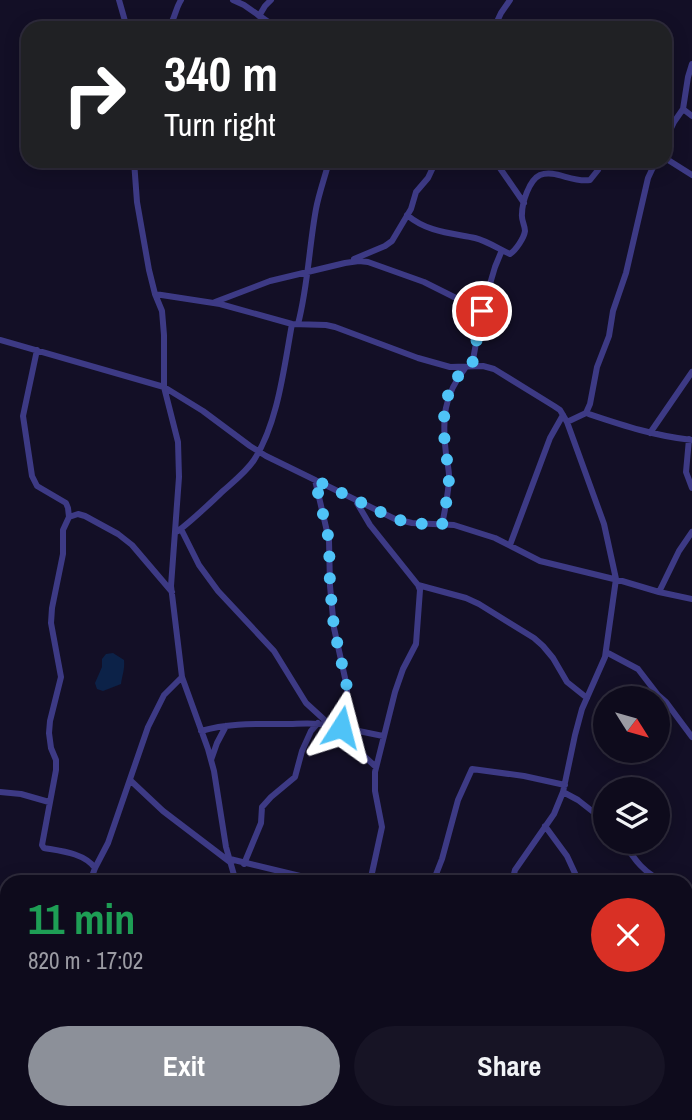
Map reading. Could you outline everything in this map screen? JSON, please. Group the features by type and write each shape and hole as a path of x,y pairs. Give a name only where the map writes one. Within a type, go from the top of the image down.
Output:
{"street":[{"path":"119,0 125,21"},
{"path":"172,21 181,0"},
{"path":"233,0 266,21"},
{"path":"259,16 271,0"},
{"path":"497,21 510,0"},
{"path":"672,126 683,109 692,64"},
{"path":"683,109 692,116"},
{"path":"672,163 692,175"},
{"path":"135,168 137,202 149,270 162,311 164,387 178,442 178,530 172,561 172,592 182,677 211,761 226,847 234,875"},
{"path":"178,530 235,480 252,463 259,451 276,407 295,324 304,301 318,198 327,168"},
{"path":"213,303 270,281 345,263 385,246 392,241 411,209 416,192 433,168"},
{"path":"500,168 524,203"},
{"path":"407,215 433,230 475,238 510,254 524,233 521,217 524,203 532,183 540,175 551,174 585,181 594,176 598,168"},
{"path":"567,422 586,412 590,404 597,367 608,336 653,168"},
{"path":"442,525 449,473 444,414 455,381 469,366 482,311 502,250"},
{"path":"345,263 369,262 424,282 482,311"},
{"path":"155,294 213,303 295,324 335,327 450,367 483,366 505,375 554,406 563,415 604,524 617,579 606,653 575,734 564,789 554,814 514,875"},
{"path":"0,340 164,387 259,451 395,519 412,523 454,525 510,545 540,561 692,599"},
{"path":"37,350 23,416 32,476 37,486 66,503 69,517 63,530 63,554 52,608 51,623 61,677 50,721 49,739 56,760 56,770 42,847 66,851 90,862 94,868"},
{"path":"650,433 692,372"},
{"path":"586,412 650,433 690,440 686,472 692,488"},
{"path":"510,545 540,462 563,415"},
{"path":"315,480 329,540 334,628 347,687 347,704 341,727"},
{"path":"356,501 370,525 420,590 416,643 395,692 376,767 375,791 382,827 372,875"},
{"path":"69,517 78,514 85,516 118,534 132,545 172,592"},
{"path":"178,530 218,591 274,650 306,704 376,767"},
{"path":"659,592 692,532"},
{"path":"418,585 466,598 534,638 553,658 567,682 587,698"},
{"path":"606,653 638,669 692,737"},
{"path":"92,875 108,843 148,727 169,688 182,677"},
{"path":"201,731 226,726 305,722 383,736"},
{"path":"244,863 258,830 262,807 295,777 302,751 311,731 318,723"},
{"path":"211,761 226,726"},
{"path":"435,875 458,800 472,769 524,776 564,789 593,812"},
{"path":"130,780 163,811 231,861 295,875"},
{"path":"0,792 21,794 49,802"},
{"path":"545,826 567,856 576,875"},
{"path":"631,854 652,875"}],"water":[{"path":"113,653 124,660 121,684 103,691 97,689 95,683 102,667 102,659 106,654"}],"route":[{"path":"341,727 347,704 347,687 334,628 328,529 315,480 395,519 442,525 449,473 444,414 455,381 466,367 472,365 482,311"}]}
